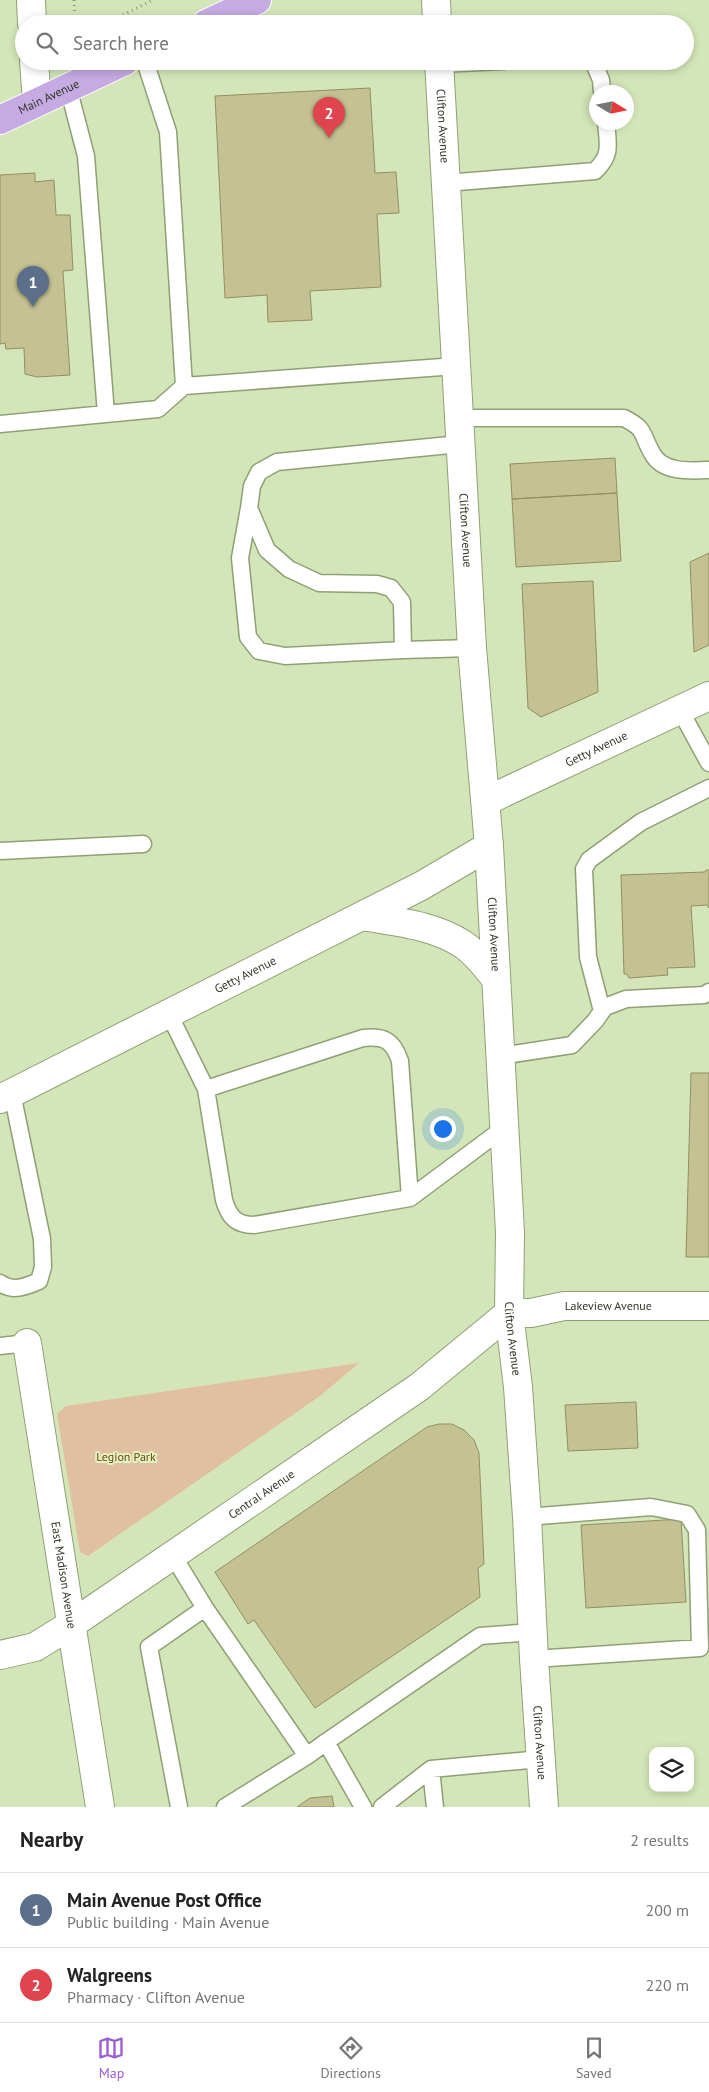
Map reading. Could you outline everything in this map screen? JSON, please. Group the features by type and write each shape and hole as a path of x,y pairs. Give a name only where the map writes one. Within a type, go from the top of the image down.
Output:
{"main road":[{"path":"31,0 32,15"},
{"path":"225,15 257,0"},
{"path":"436,0 437,15"},
{"path":"35,70 37,102"},
{"name":"Main Avenue","path":"0,120 105,70"},
{"name":"Clifton Avenue","path":"439,70 472,648 489,846 510,1232 509,1313 518,1387 544,1807"},
{"name":"Getty Avenue","path":"486,802 709,696"},
{"name":"Getty Avenue","path":"6,1096 421,886 489,846"},
{"path":"362,916 418,925 444,934 465,946 480,959 496,979"},
{"name":"Lakeview Avenue","path":"509,1313 531,1313 564,1306 709,1306"},
{"name":"Central Avenue","path":"0,1655 34,1646 72,1624 172,1554 419,1388 509,1313"},
{"name":"East Madison Avenue","path":"28,1343 100,1807"}],"lane":[{"path":"148,70 168,132 184,386"},
{"path":"597,70 601,85"},
{"path":"68,87 86,156 106,414"},
{"path":"446,184 594,172 605,162 609,150 607,130"},
{"path":"0,424 158,409 184,386 456,366"},
{"path":"472,648 285,656 259,651 248,637 240,558 252,486 259,472 277,462 460,431 624,418 640,427 653,456 667,468 709,470"},
{"path":"249,508 267,550 288,569 319,583 377,584 391,588 402,602 404,650"},
{"path":"680,710 709,763"},
{"path":"602,1011 588,956 584,869 589,860 641,822 709,788"},
{"path":"0,851 143,844"},
{"path":"500,1056 572,1045 595,1022 605,1007 626,999 704,995 709,992"},
{"path":"169,1014 206,1089 227,1211 234,1221 244,1225 254,1225 410,1198 504,1128"},
{"path":"206,1089 363,1038 376,1037 386,1040 396,1048 400,1061 410,1198"},
{"path":"0,1283 7,1288 24,1288 38,1281 44,1267 42,1239 6,1096"},
{"path":"0,1346 28,1343"},
{"path":"527,1517 651,1507 687,1514 696,1530 700,1648 534,1660"},
{"path":"172,1554 205,1608 307,1756"},
{"path":"179,1807 149,1647 205,1608"},
{"path":"225,1807 307,1756 480,1636 533,1632"},
{"path":"326,1742 363,1807"},
{"path":"382,1807 431,1769 541,1759"},
{"path":"431,1769 435,1807"}],"path":[{"path":"74,0 75,15"},
{"path":"123,15 153,0"}],"green space":[{"name":"Legion Park","path":"359,1363 320,1396 88,1556 80,1552 57,1414 66,1406"}],"building":[{"path":"370,88 375,173 396,172 399,213 377,214 381,287 310,291 312,320 268,322 267,295 225,298 215,96"},
{"path":"35,173 35,182 54,180 56,215 70,215 73,270 63,271 70,375 37,377 25,374 24,348 6,349 5,343 0,344 0,175"},
{"path":"615,458 617,493 512,499 510,464"},
{"path":"617,493 621,561 516,567 512,499"},
{"path":"709,553 709,645 694,652 690,562"},
{"path":"593,581 598,692 541,717 528,708 522,584"},
{"path":"709,870 709,908 707,905 691,906 695,967 667,968 668,975 629,978 627,974 624,974 621,875 705,872"},
{"path":"691,1073 709,1073 709,1257 686,1257"},
{"path":"636,1402 638,1448 568,1451 565,1405"},
{"path":"439,1424 452,1424 464,1430 474,1440 479,1453 484,1564 478,1568 480,1597 315,1708 254,1620 248,1624 215,1572 427,1427"},
{"path":"681,1519 686,1602 586,1608 581,1525"},
{"path":"332,1796 334,1807 297,1807 310,1798"}],"place":[{"name":"Walgreens","path":"329,138"},
{"name":"Main Avenue Post Office","path":"33,307"}]}
